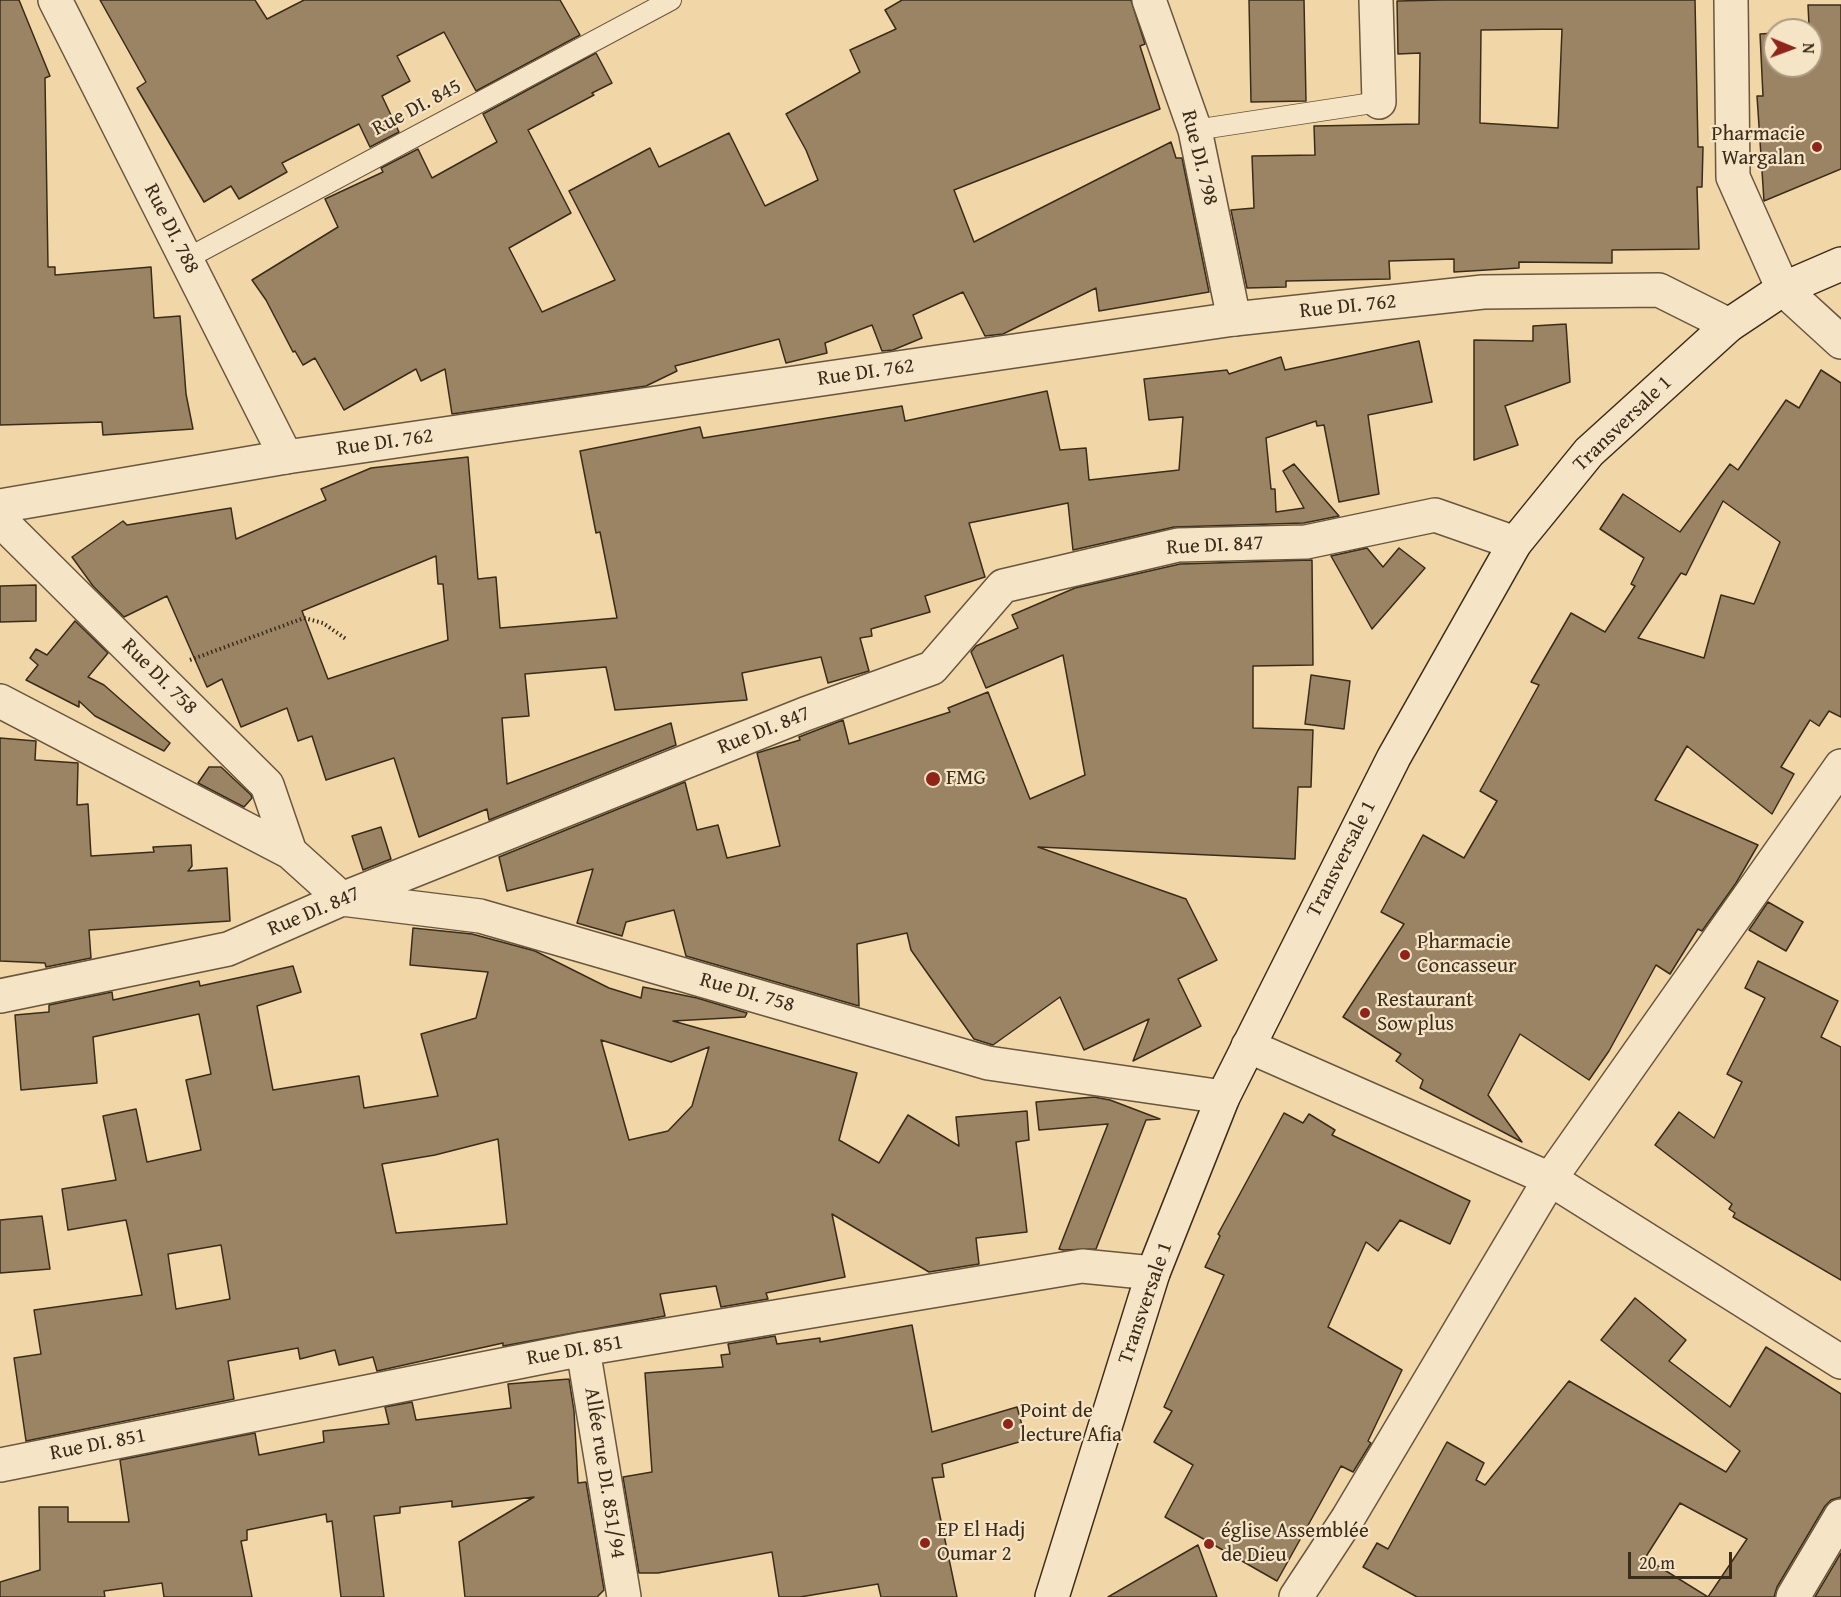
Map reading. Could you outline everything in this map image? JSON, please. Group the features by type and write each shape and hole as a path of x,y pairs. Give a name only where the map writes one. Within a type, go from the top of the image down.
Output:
{"street":[{"name":"Rue DI. 788","path":"55,0 286,457"},
{"name":"Rue DI. 798","path":"1149,0 1195,130 1234,320"},
{"path":"1376,0 1379,102"},
{"path":"1731,0 1733,177 1783,289 1841,342"},
{"name":"Transversale 1","path":"1052,1597 1153,1273 1223,1097 1394,757 1515,543 1589,452 1729,325 1783,289 1841,264"},
{"name":"Rue DI. 762","path":"0,506 286,457 1234,320 1483,292 1659,290 1729,325"},
{"name":"Rue DI. 847","path":"0,996 228,950 342,899 805,714 932,668 1003,586 1178,545 1306,542 1435,515 1515,543"},
{"name":"Rue DI. 758","path":"0,520 267,785 290,852"},
{"name":"Rue DI. 758","path":"0,701 290,852 342,899 480,916 988,1063 1223,1097"},
{"path":"1296,1597 1348,1518 1550,1179 1841,766"},
{"path":"1248,1046 1550,1179 1841,1362"},
{"name":"Rue DI. 851","path":"0,1465 583,1349 1082,1266 1153,1273"},
{"name":"Allée rue DI. 851/94","path":"583,1349 624,1597"},
{"path":"1793,1597 1841,1515"}],"lane":[{"name":"Rue DI. 845","path":"186,258 671,0"},
{"path":"1195,130 1379,102"}],"path":[{"path":"156,675 226,644 303,618 323,623 346,639"}],"building":[{"path":"0,0 19,0 50,76 45,78 48,267 55,267 55,275 151,267 154,318 180,316 186,394 193,429 103,435 102,422 0,425"},
{"path":"100,0 255,0 267,19 304,0 560,0 580,35 476,91 444,32 397,56 410,81 382,96 399,132 370,147 359,124 282,163 287,172 239,199 231,186 204,202 137,88 146,82"},
{"path":"902,0 1131,0 1145,44 1140,46 1160,109 954,190 974,242 1171,142 1176,158 1182,158 1209,292 1099,311 1096,288 1003,334 985,336 963,292 913,315 922,338 893,350 882,351 872,325 825,343 827,353 786,363 779,339 675,366 677,371 646,386 452,414 445,369 421,381 416,369 344,410 315,358 303,365 295,351 293,352 266,300 252,280 338,227 325,199 383,172 381,168 418,149 432,178 497,142 483,114 596,53 612,83 528,130 571,213 509,248 542,312 615,280 569,191 650,148 659,167 729,133 765,206 818,180 806,150 786,114 860,72 850,50 896,29 885,10"},
{"path":"1249,0 1304,0 1306,101 1251,102"},
{"path":"1695,0 1698,147 1703,147 1702,187 1697,187 1699,249 1612,250 1612,263 1519,262 1519,268 1454,272 1454,259 1389,261 1390,279 1286,281 1286,287 1247,288 1231,210 1254,208 1252,156 1315,155 1314,126 1419,124 1420,53 1398,54 1397,1","holes":["1562,29 1558,128 1480,123 1481,30"]},
{"path":"1808,5 1841,5 1841,169 1764,201 1757,96 1763,96 1760,34 1763,34 1763,78 1823,78 1823,18 1809,18"},
{"path":"1566,324 1570,382 1505,406 1518,445 1474,460 1474,340 1533,341 1533,326"},
{"path":"1419,341 1432,402 1368,415 1379,494 1339,502 1324,425 1317,426 1316,421 1266,438 1271,489 1275,489 1276,512 1304,508 1283,471 1294,464 1339,516 1304,523 1174,527 1073,550 1068,503 969,523 985,577 925,596 930,612 871,629 872,636 860,638 869,671 828,683 821,657 742,673 747,700 615,710 606,667 525,674 529,716 502,718 507,784 671,723 676,745 489,820 487,809 419,837 394,758 326,780 312,736 298,741 287,708 241,727 222,679 207,687 167,596 124,617 93,586 72,557 123,521 127,525 231,508 236,539 326,500 321,489 371,468 468,457 478,579 496,577 500,628 617,618 600,532 596,533 580,451 700,427 703,438 902,406 905,421 1047,391 1060,450 1086,448 1089,480 1179,470 1183,417 1149,420 1144,379 1227,370 1229,374 1281,357 1285,370","holes":["436,556 438,584 443,584 448,640 328,679 302,611"]},
{"path":"1821,370 1841,383 1841,717 1829,711 1819,726 1810,720 1781,767 1794,774 1772,814 1687,746 1655,800 1758,845 1736,883 1702,931 1698,929 1670,974 1656,965 1609,1051 1589,1080 1520,1034 1488,1095 1522,1142 1420,1088 1423,1080 1396,1061 1401,1054 1343,1017 1404,924 1381,912 1423,835 1464,858 1497,801 1480,791 1539,685 1531,682 1571,613 1605,632 1635,586 1631,584 1644,558 1600,529 1623,494 1680,532 1730,464 1738,470 1786,400 1799,408","holes":["1723,501 1780,542 1754,604 1721,595 1704,658 1638,638 1681,573 1686,575"]},
{"path":"1367,548 1383,567 1399,548 1425,568 1372,629 1331,556"},
{"path":"1312,560 1313,665 1253,666 1253,728 1313,730 1311,787 1298,787 1295,859 1038,847 1186,899 1217,960 1178,979 1201,1026 1133,1061 1149,1019 1084,1050 1060,997 993,1045 974,1039 911,950 907,933 857,944 859,1006 686,956 674,910 626,922 622,936 577,923 593,869 507,891 499,857 685,782 697,830 718,825 727,858 780,846 757,753 800,740 799,737 843,720 849,744 950,712 948,708 988,692 1030,799 1085,775 1063,655 986,688 971,652 976,646 1018,628 1012,615 1075,588 1180,564"},
{"path":"36,585 36,621 0,622 0,586"},
{"path":"75,621 108,653 88,677 104,685 170,743 164,751 95,716 79,701 79,707 26,680 38,665 30,658 36,649 47,655"},
{"path":"1311,675 1350,681 1344,729 1305,724"},
{"path":"0,738 36,741 35,760 78,763 77,805 88,804 91,856 154,852 153,847 191,845 192,866 188,871 227,868 230,921 89,930 91,958 46,967 45,963 0,961"},
{"path":"209,767 221,767 251,795 252,798 244,807 198,783"},
{"path":"381,827 391,859 363,870 352,836"},
{"path":"1768,902 1803,922 1786,951 1749,930"},
{"path":"413,928 472,934 535,951 609,988 641,998 643,987 697,998 747,1013 745,1017 673,1021 857,1073 839,1140 879,1163 908,1115 959,1146 956,1117 1027,1111 1029,1140 1016,1142 1027,1232 976,1238 979,1264 929,1272 832,1214 845,1277 766,1293 768,1299 721,1307 716,1286 660,1294 665,1316 503,1346 503,1343 377,1371 373,1357 339,1365 335,1350 300,1359 298,1348 228,1361 234,1399 26,1441 14,1358 41,1354 34,1310 142,1295 126,1220 68,1230 62,1189 116,1180 103,1116 136,1109 147,1162 201,1150 186,1080 211,1074 199,1014 93,1037 97,1083 21,1090 15,1015 49,1012 49,1005 112,992 113,1000 199,981 200,986 293,966 301,992 257,1006 273,1090 359,1076 364,1108 438,1096 421,1034 476,1018 488,972 410,965","holes":["601,1040 671,1062 709,1047 692,1106 668,1131 629,1140","498,1139 507,1224 396,1233 382,1164 435,1155","221,1245 230,1299 176,1309 168,1254"]},
{"path":"1758,961 1838,1001 1821,1037 1841,1047 1841,1280 1733,1217 1735,1213 1729,1209 1732,1204 1655,1145 1679,1112 1714,1138 1742,1082 1727,1074 1765,998 1745,988"},
{"path":"1094,1097 1110,1100 1160,1119 1146,1120 1096,1249 1063,1250 1059,1249 1108,1124 1039,1130 1036,1102"},
{"path":"1284,1113 1303,1123 1309,1114 1335,1130 1332,1135 1470,1201 1450,1244 1400,1220 1378,1251 1366,1242 1328,1327 1402,1370 1368,1441 1371,1443 1353,1472 1341,1466 1277,1581 1165,1517 1193,1465 1154,1442 1172,1411 1164,1407 1224,1275 1205,1267 1220,1236 1218,1234"},
{"path":"42,1216 50,1269 0,1273 0,1220"},
{"path":"1635,1298 1686,1340 1669,1361 1730,1407 1766,1347 1841,1394 1841,1497 1831,1500 1825,1506 1777,1587 1774,1597 1708,1597 1417,1597 1363,1567 1377,1543 1388,1549 1447,1442 1484,1463 1476,1480 1485,1485 1569,1381 1726,1472 1740,1451 1601,1340","holes":["1680,1503 1747,1539 1708,1597 1645,1558"]},
{"path":"912,1325 932,1432 1017,1407 1026,1440 942,1464 944,1477 932,1478 957,1597 881,1597 878,1584 800,1597 779,1597 772,1552 658,1573 639,1573 623,1477 652,1472 645,1373 723,1367 721,1355 730,1354 728,1344 775,1336 777,1344 820,1338 820,1342"},
{"path":"569,1379 574,1411 578,1483 586,1482 604,1590 597,1597 465,1597 459,1542 534,1497 452,1507 452,1501 400,1507 400,1513 374,1516 384,1597 341,1597 332,1521 327,1522 326,1514 247,1530 247,1540 241,1541 252,1597 164,1597 162,1583 104,1591 105,1597 0,1597 0,1582 40,1570 39,1507 68,1507 68,1522 129,1522 120,1460 255,1433 259,1455 324,1442 323,1431 389,1424 385,1407 412,1402 416,1420 511,1408 508,1384"},
{"path":"1198,1545 1217,1597 1108,1597"},
{"path":"1841,1553 1841,1597 1815,1597"}],"place":[{"name":"Pharmacie Wargalan","path":"1817,147"},
{"name":"FMG","path":"933,779"},
{"name":"Pharmacie Concasseur","path":"1405,955"},
{"name":"Restaurant Sow plus","path":"1365,1013"},
{"name":"Point de lecture Afia","path":"1008,1424"},
{"name":"EP El Hadj Oumar 2","path":"925,1543"},
{"name":"église Assemblée de Dieu","path":"1209,1544"}]}
